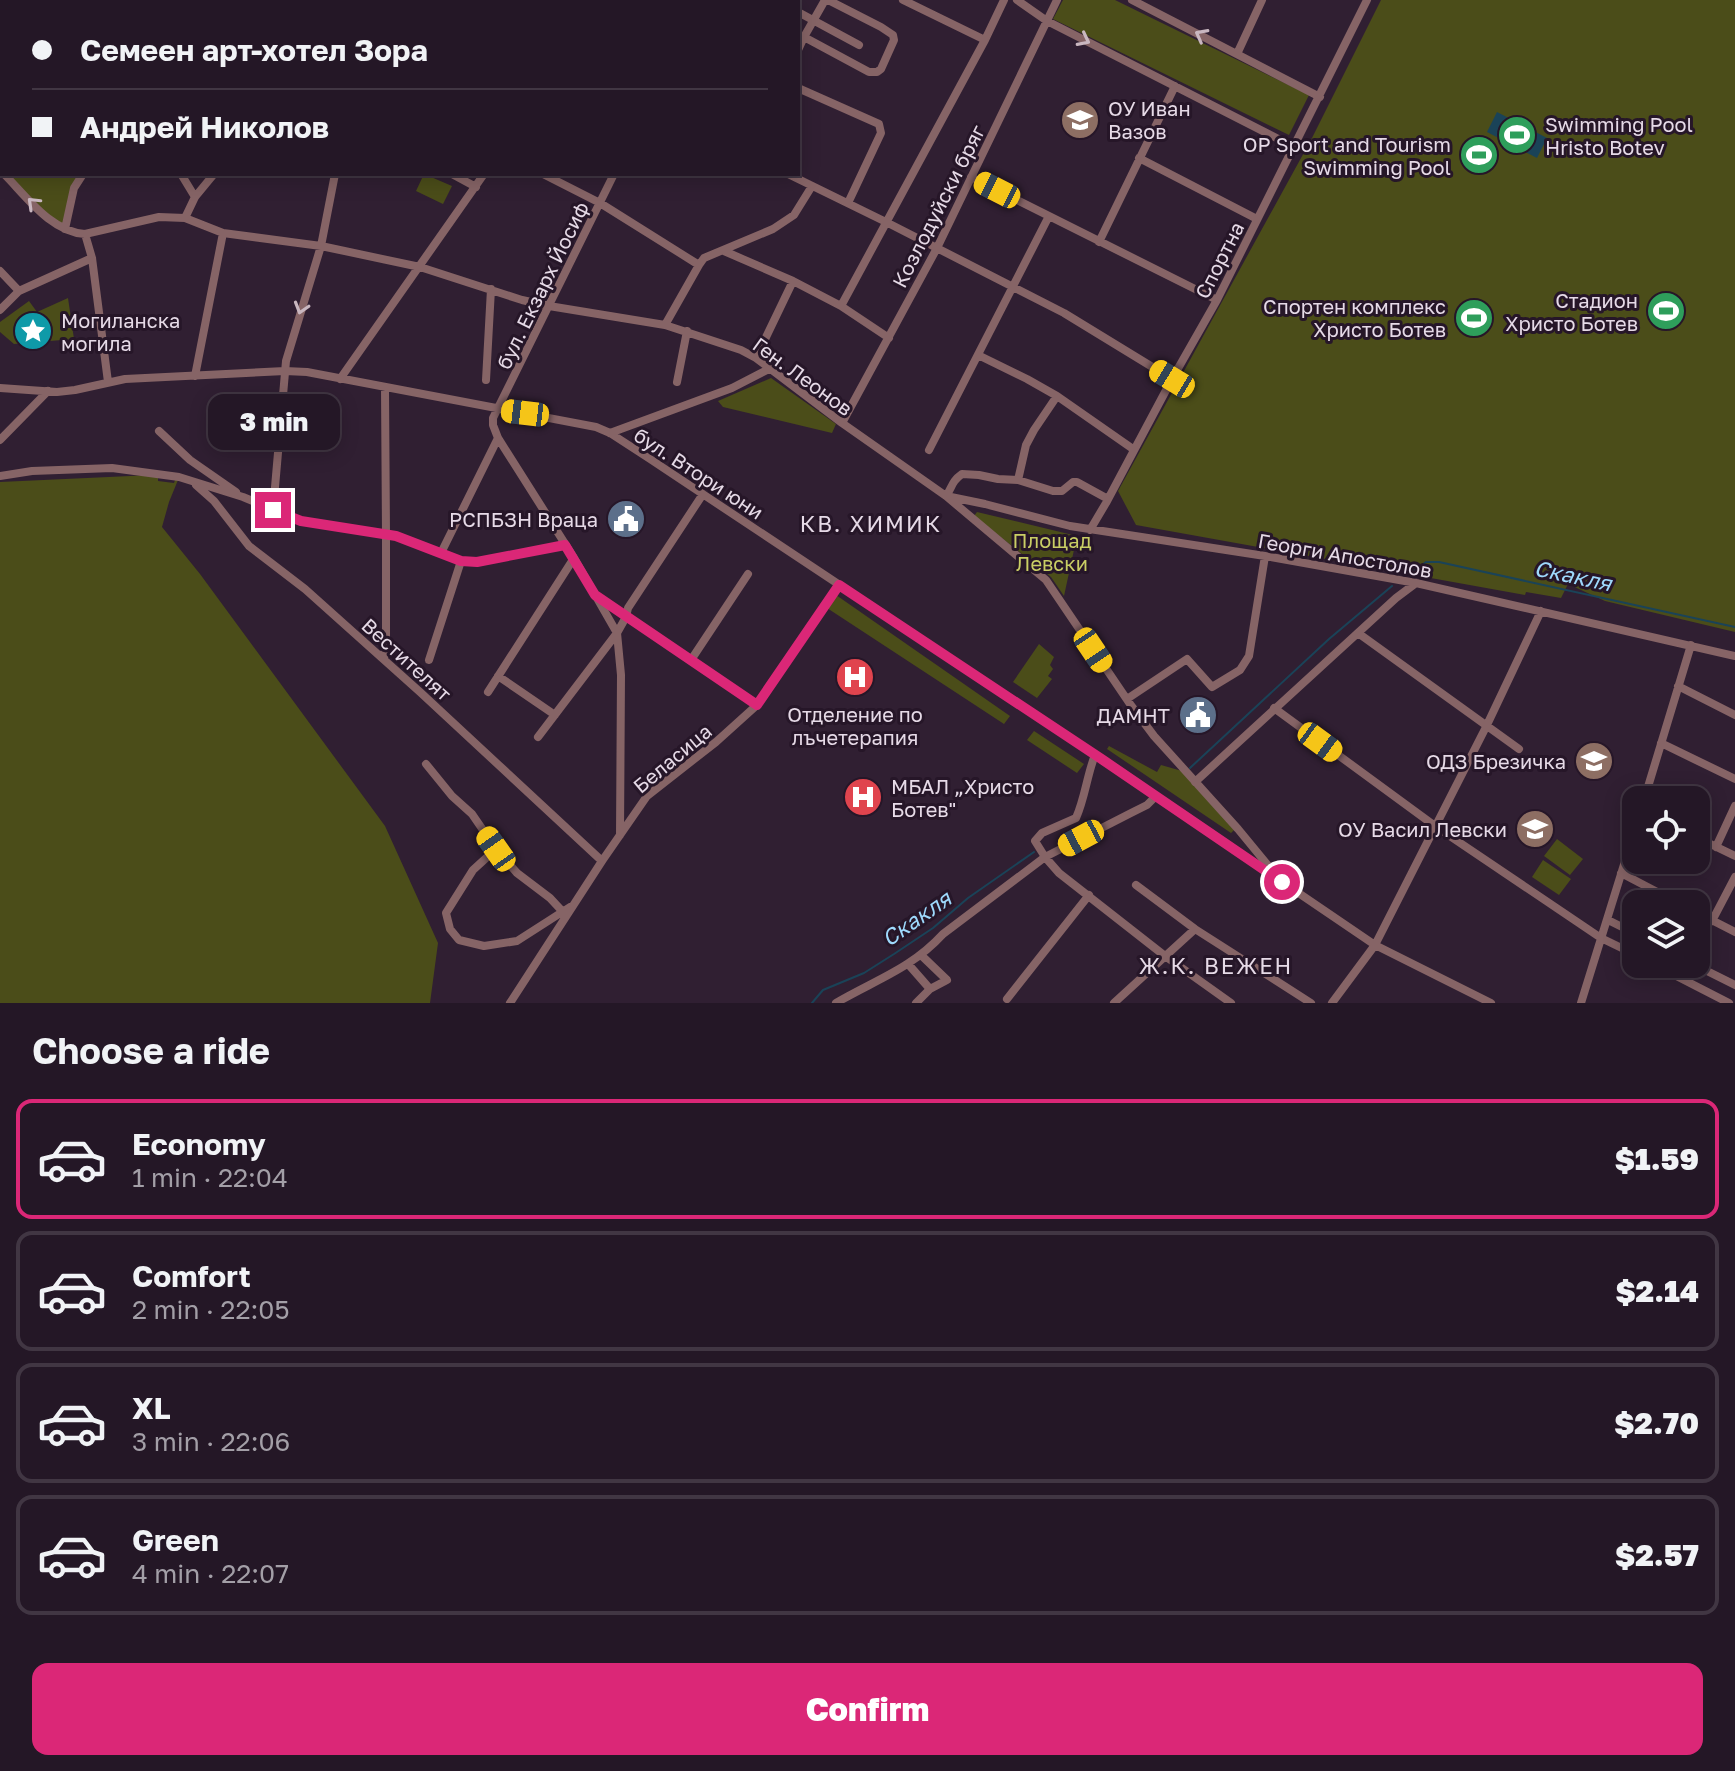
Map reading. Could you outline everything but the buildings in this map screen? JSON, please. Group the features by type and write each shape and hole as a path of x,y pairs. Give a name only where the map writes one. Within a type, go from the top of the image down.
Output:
{"street":[{"path":"800,46 804,37 813,20 826,0 881,27 893,35 894,40 881,69 869,72 804,37"},
{"path":"903,0 985,40"},
{"path":"841,306 1004,0"},
{"path":"1017,0 1047,21 1294,147"},
{"name":"Козлодуйски бряг","path":"842,423 937,248 1057,0"},
{"path":"1132,0 1320,97"},
{"path":"1155,10 1162,0"},
{"path":"1237,54 1262,0"},
{"name":"Спортна","path":"1090,530 1217,300 1367,0"},
{"path":"800,13 859,45"},
{"path":"1099,242 1175,86"},
{"path":"800,89 879,124 881,128 848,203"},
{"path":"1139,158 1257,219"},
{"name":"Ген. Леонов","path":"6,176 50,220 74,233 85,234 159,217 185,218 223,233 321,246 420,267 549,306 665,325 741,350 756,358 946,496 1046,580 1154,736 1282,882"},
{"path":"65,229 74,188 82,176"},
{"path":"182,176 195,197"},
{"path":"185,218 195,197 212,176"},
{"path":"273,510 285,371 321,246 335,176"},
{"path":"456,176 476,187"},
{"path":"340,379 483,176"},
{"path":"547,176 600,203 699,265"},
{"name":"бул. Екзарх Йосиф","path":"498,410 613,176"},
{"path":"792,176 1064,313 1172,379"},
{"path":"971,177 1217,300"},
{"path":"665,325 704,258 773,229 794,215 812,186"},
{"path":"929,450 1049,216"},
{"path":"195,376 223,233"},
{"path":"85,234 92,258 108,382"},
{"path":"724,251 841,306 889,338"},
{"path":"0,310 19,291 92,258"},
{"path":"0,271 19,291"},
{"path":"756,358 793,281"},
{"path":"486,380 491,289"},
{"path":"677,382 687,331"},
{"path":"978,355 1057,396 1133,449"},
{"path":"610,433 732,388 769,369"},
{"name":"бул. Втори юни","path":"0,388 75,390 108,382 307,372 582,424 610,433 1375,945 1491,1003"},
{"path":"384,659 385,388"},
{"path":"0,440 48,391"},
{"path":"1018,480 1026,445 1057,396"},
{"path":"498,410 493,418 498,438 617,633 621,675 620,835"},
{"path":"159,431 190,460 243,497"},
{"path":"441,553 498,438"},
{"path":"0,476 32,471 112,468 179,477 243,497 301,521 386,534 461,561 477,562 565,545"},
{"path":"946,496 953,481 962,474 1018,480 1053,491 1062,491 1077,482 1108,499"},
{"name":"Вестителят","path":"193,481 214,501 249,546 305,589 384,659 602,861"},
{"path":"538,737 617,633 628,608 703,494"},
{"name":"Георги Апостолов","path":"946,496 1090,530 1265,556 1416,583 1735,656"},
{"path":"1127,699 1187,659 1212,687 1240,670 1249,656 1265,556"},
{"path":"488,692 574,558"},
{"path":"429,660 461,561"},
{"path":"691,660 748,574"},
{"path":"1195,782 1416,583"},
{"name":"Беласица","path":"510,1003 647,796 757,705 839,585"},
{"path":"595,595 757,705"},
{"path":"1332,1003 1375,945 1541,611"},
{"path":"1358,633 1519,749"},
{"path":"1648,786 1691,645"},
{"path":"498,676 555,715"},
{"path":"1678,686 1735,715"},
{"path":"1274,708 1435,826 1601,938 1622,948"},
{"path":"1661,743 1735,779"},
{"path":"1095,755 1076,818 1042,833 1035,841 1059,873 1231,1003"},
{"path":"426,764 452,796 472,814 517,873 563,912"},
{"path":"836,1003 909,965 955,925 1045,857 1147,805 1156,796"},
{"path":"1716,847 1735,806"},
{"path":"1227,844 1239,840 1238,829"},
{"path":"1710,844 1735,856"},
{"path":"496,849 473,870 446,913 450,929 459,940 484,946 517,941 575,904"},
{"path":"1581,1003 1622,870"},
{"path":"1621,873 1653,890"},
{"path":"1735,877 1712,921 1735,932"},
{"path":"1136,885 1195,929 1311,1003"},
{"path":"1007,999 1089,895"},
{"path":"1608,920 1622,927"},
{"path":"1114,1003 1195,929"},
{"path":"916,1003 930,989 947,980 921,955"},
{"path":"909,965 930,989"},
{"path":"1680,978 1729,1003 1735,988 1710,974"}],"green space":[{"path":"1063,0 1115,0 1309,95 1289,135 1053,19"},
{"name":"Спортен комплекс Христо Ботев","path":"1381,0 1735,0 1735,632 1605,601 1568,584 1561,598 1526,592 1525,595 1136,525 1118,491 1312,138"},
{"path":"9,176 82,176 63,223 56,223"},
{"path":"423,176 452,186 443,204 416,191"},
{"path":"68,298 74,339 14,344 0,332 0,322 29,301 37,312"},
{"path":"771,378 836,424 832,433 723,407 718,401"},
{"path":"158,476 158,481 174,483 178,480 162,527 385,826 438,943 430,1003 0,1003 0,482"},
{"name":"Площад Левски","path":"977,512 1077,536 1064,596 1051,577 974,516"},
{"path":"836,595 1010,716 1004,724 827,608"},
{"path":"1039,644 1054,657 1050,665 1053,669 1048,676 1052,679 1037,698 1013,682"},
{"path":"1034,731 1084,764 1077,773 1027,740"},
{"path":"1109,746 1157,772 1161,765 1182,771 1234,830 1231,833 1107,749"},
{"path":"1557,839 1583,859 1570,875 1544,856"},
{"path":"1543,860 1571,879 1559,895 1532,877"}],"water":[{"name":"Swimming Pool Hristo Botev","path":"1497,112 1547,138 1537,158 1487,132"}],"waterway":[{"name":"Скакля","path":"1408,575 1426,562 1439,562 1735,627"},
{"name":"Скакля","path":"1190,768 1329,639 1392,586"},
{"name":"Скакля","path":"812,1003 823,990 864,973 933,928 968,898 1034,852"}],"place":[{"name":"ОУ Иван Вазов","path":"1080,120"},
{"name":"Swimming Pool Hristo Botev","path":"1517,135"},
{"name":"OP Sport and Tourism Swimming Pool","path":"1479,155"},
{"name":"Стадион Христо Ботев","path":"1666,311"},
{"name":"Спортен комплекс Христо Ботев","path":"1474,318"},
{"name":"Могиланска могила","path":"33,331"},
{"name":"РСПБЗН Враца","path":"626,519"},
{"name":"Отделение по лъчетерапия","path":"855,677"},
{"name":"ДАМНТ","path":"1198,715"},
{"name":"ОДЗ Брезичка","path":"1594,761"},
{"name":"МБАЛ „Христо Ботев\"","path":"863,797"},
{"name":"ОУ Васил Левски","path":"1535,829"}],"district":[{"name":"КВ. ХИМИК","path":"871,523"},
{"name":"Ж.К. ВЕЖЕН","path":"1216,965"}],"route":[{"path":"273,510 301,521 396,536 461,561 477,562 565,545 595,595 757,705 839,585 1282,882"}]}
